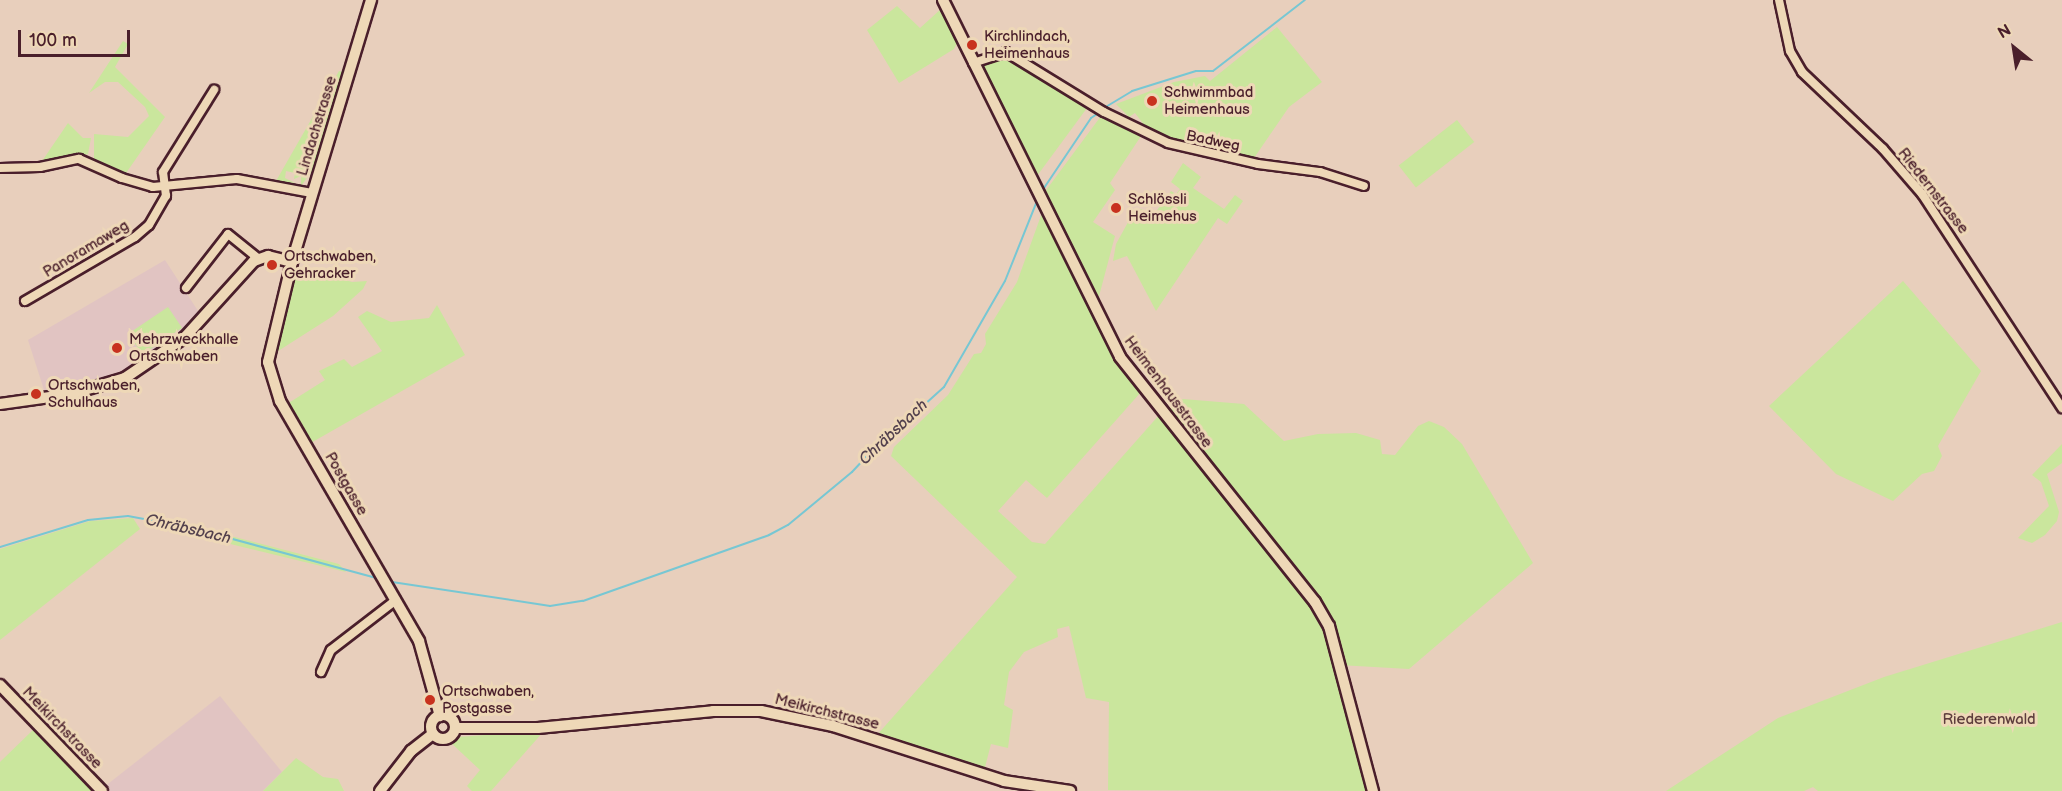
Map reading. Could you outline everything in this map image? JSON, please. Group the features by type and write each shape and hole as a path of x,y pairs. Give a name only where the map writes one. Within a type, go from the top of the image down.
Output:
{"main road":[{"name":"Lindachstrasse","path":"292,262 371,0"},
{"name":"Heimenhausstrasse","path":"943,0 1096,313 1131,373 1322,614 1338,647 1373,791"},
{"path":"0,404 87,391 147,366 185,337 243,270 258,258 274,257 292,262"},
{"name":"Postgasse","path":"292,262 268,350 272,382 396,600 427,662 440,716"},
{"name":"Meikirchstrasse","path":"0,685 102,791"},
{"name":"Meikirchstrasse","path":"456,728 538,728 713,711 761,711 833,726 975,772 1070,791"},
{"path":"440,716 450,717 456,728 448,739 433,734 432,724 440,716"},
{"path":"380,791 411,751 433,734"}],"street":[{"name":"Riedernstrasse","path":"1779,0 1790,51 1802,72 1883,149 1922,194 2062,408"},
{"name":"Badweg","path":"973,63 1006,52 1101,110 1179,147 1258,164 1320,172 1364,186"},
{"name":"Panoramaweg","path":"25,301 142,231 161,208 165,188 163,172 214,90"},
{"path":"0,168 24,168 84,159 122,178 165,188 237,179 312,193"},
{"path":"186,288 228,234 258,258"},
{"path":"321,672 331,650 396,600"}],"shaded area":[{"path":"165,260 200,314 182,333 131,369 70,389 45,393 28,340"},
{"path":"220,696 282,772 263,791 107,791 104,787"}],"green space":[{"path":"897,6 920,28 941,9 957,43 954,49 899,83 867,30"},
{"path":"1277,27 1322,82 1289,107 1252,161 1180,145 1148,130 1135,113 1129,117 1116,104 1174,82 1205,76 1210,81"},
{"path":"123,41 128,44 115,67 165,117 124,176 94,159 94,134 128,137 149,116 145,107 118,82 105,82 89,93"},
{"path":"1001,54 1087,108 1034,180 982,68 985,61"},
{"path":"339,71 343,72 312,171 301,186 301,176 294,179 295,173 286,171 285,178 295,183 276,181"},
{"path":"1104,112 1143,133 1110,183 1115,190 1093,222 1115,236 1098,300 1092,299 1041,197"},
{"path":"1457,120 1474,142 1416,188 1399,166"},
{"path":"68,123 83,138 91,138 88,154 40,164"},
{"path":"1183,163 1201,177 1193,188 1224,209 1235,195 1243,201 1227,224 1218,218 1156,311 1127,256 1113,261 1116,244 1132,215 1141,209 1152,217 1171,191 1176,194 1180,189 1171,182"},
{"path":"1043,210 1141,392 1047,498 1026,480 998,511 1032,542 1045,544 1160,414 1183,399 1244,404 1284,441 1318,434 1356,433 1380,440 1382,454 1395,455 1418,426 1429,421 1444,427 1462,444 1533,563 1409,669 1339,665 1368,791 1108,790 1109,702 1086,698 1069,626 1057,629 1058,637 1024,652 1009,672 1004,705 1013,710 1008,748 991,744 984,771 877,735 1017,577 891,456 894,447 948,395 974,354 981,353 986,344 985,334 1017,282"},
{"path":"306,268 352,282 367,281 363,289 333,316 275,353 295,275"},
{"path":"1903,281 1981,371 1938,446 1942,456 1934,471 1922,474 1893,501 1836,474 1769,406"},
{"path":"437,305 465,355 309,444 287,404 325,380 319,371 344,359 352,367 382,351 358,317 367,311 391,322 429,318"},
{"path":"168,307 182,328 142,355 128,334"},
{"path":"2062,444 2062,463 2047,474 2059,512 2057,521 2045,535 2032,543 2018,538 2049,506 2041,482 2032,475"},
{"path":"133,518 140,529 0,640 0,549 90,521"},
{"path":"215,532 339,564 346,572 214,540"},
{"name":"Riederenwald","path":"2062,622 2062,791 1818,791 1813,787 1804,791 1666,791 1778,718 1884,677"},
{"path":"36,727 98,791 0,791 0,762"},
{"path":"544,731 491,791 472,791 467,786 480,770 450,742 457,737"},
{"path":"296,758 323,777 338,779 344,791 263,791"}],"waterway":[{"name":"Chräbsbach","path":"1104,108 1132,91 1196,71 1213,71 1305,0"},
{"name":"Chräbsbach","path":"1042,191 1091,118 1100,112"},
{"name":"Chräbsbach","path":"392,582 550,606 583,601 769,535 788,525 852,472 869,454 883,446 892,434 944,387 1005,281 1037,201"},
{"name":"Chräbsbach","path":"0,547 88,520 128,516 192,528 376,578"}],"place":[{"name":"Kirchlindach, Heimenhaus","path":"972,45"},
{"name":"Schwimmbad Heimenhaus","path":"1152,101"},
{"name":"Schlössli Heimehus","path":"1116,208"},
{"name":"Ortschwaben, Gehracker","path":"272,265"},
{"name":"Mehrzweckhalle Ortschwaben","path":"117,348"},
{"name":"Ortschwaben, Schulhaus","path":"36,394"},
{"name":"Ortschwaben, Postgasse","path":"430,700"}]}
